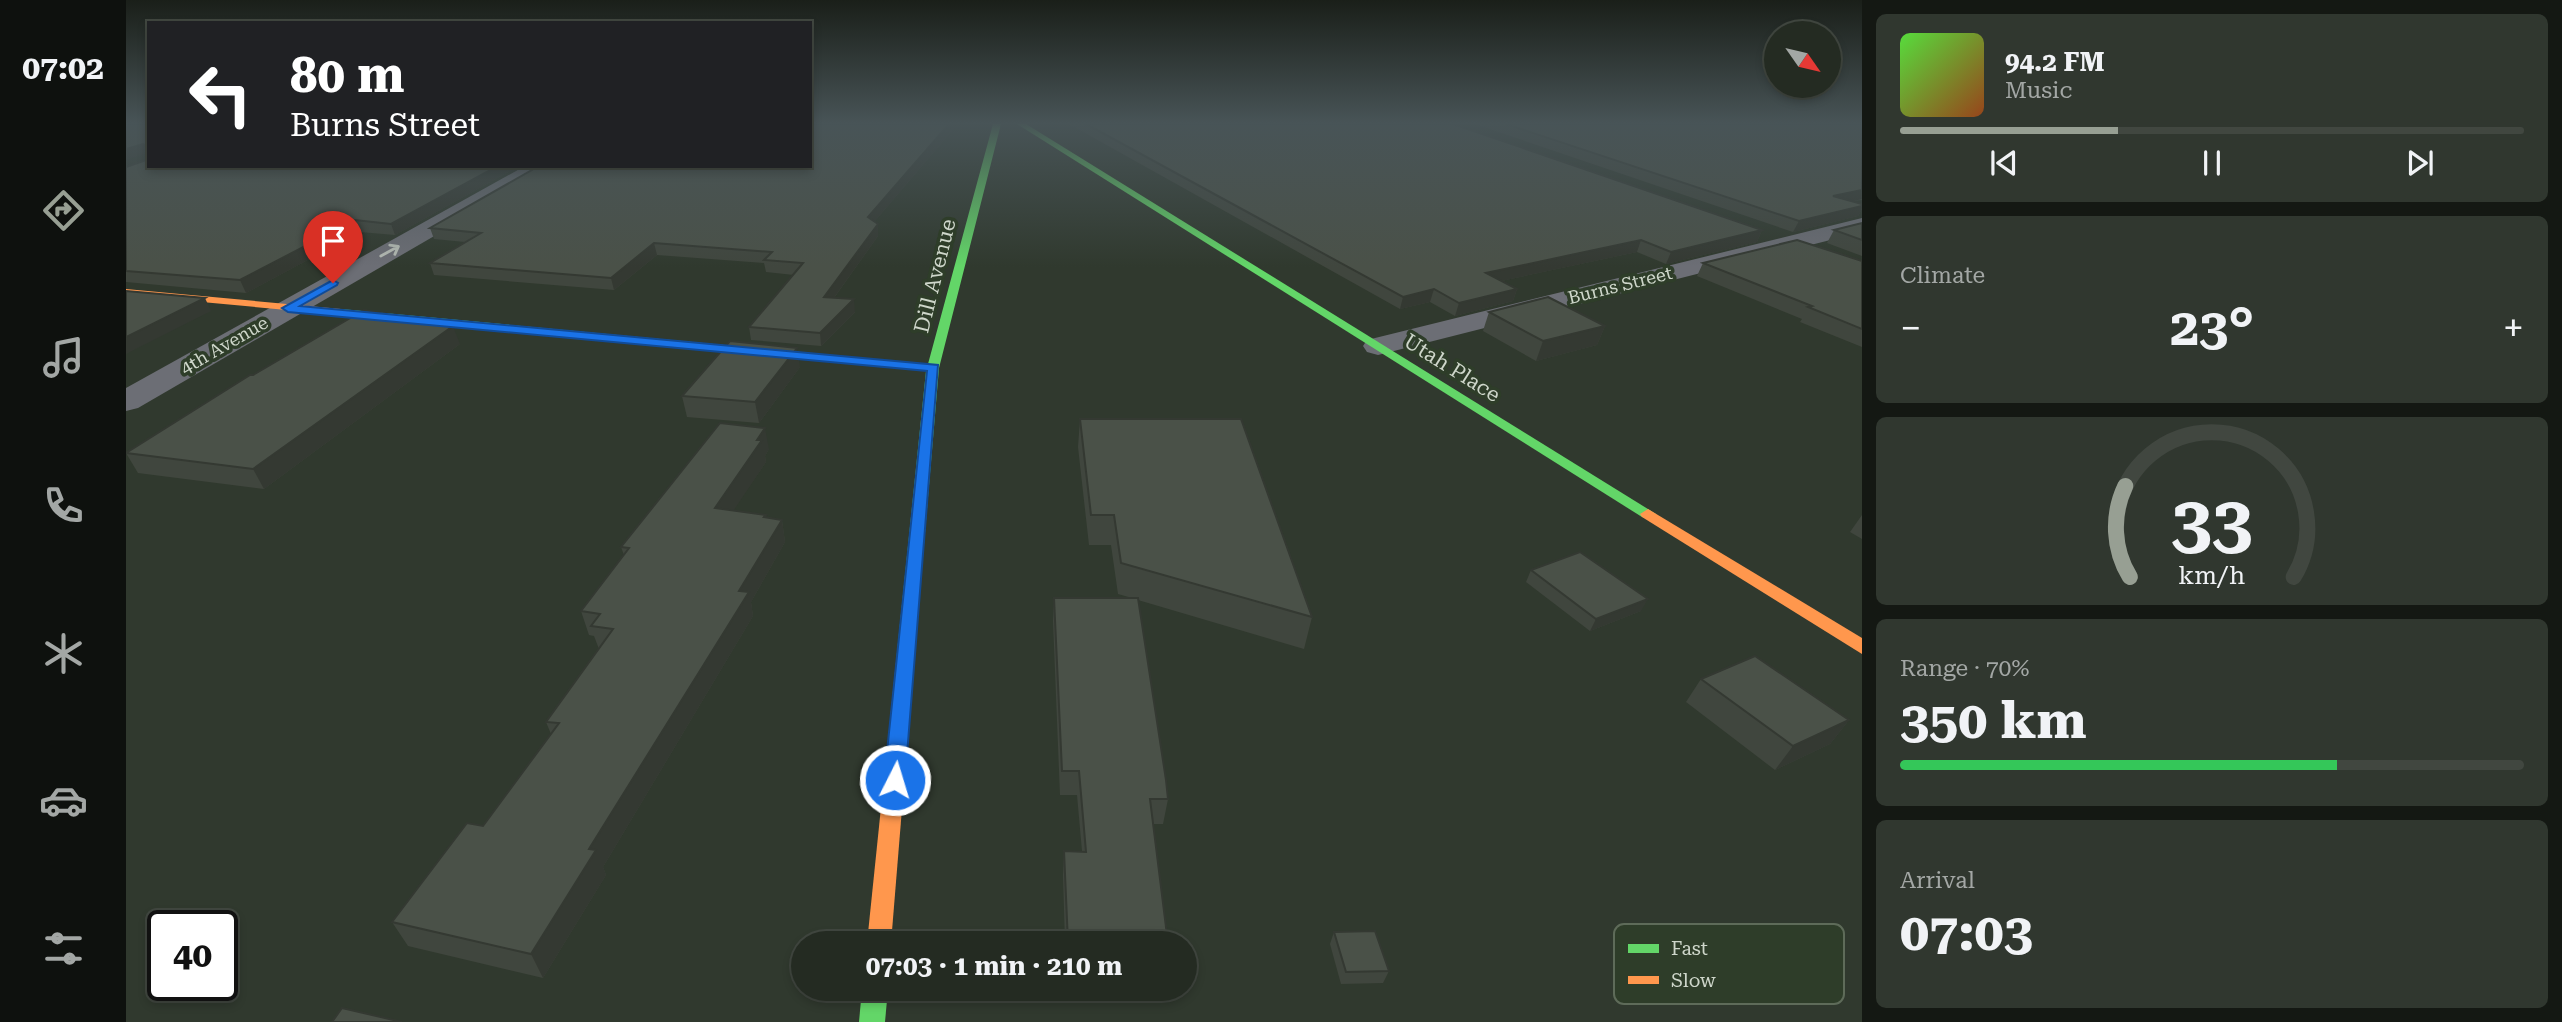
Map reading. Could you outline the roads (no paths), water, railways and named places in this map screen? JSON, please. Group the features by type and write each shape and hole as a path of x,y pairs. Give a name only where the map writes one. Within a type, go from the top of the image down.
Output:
{"street":[{"name":"4th Avenue","path":"126,401 531,172"},
{"name":"Dill Avenue","path":"880,931 933,368 984,172"},
{"name":"Utah Place","path":"1098,172 1862,647"},
{"name":"Burns Street","path":"1378,346 1862,225"},
{"path":"1756,230 1830,255"},
{"path":"126,292 933,368"},
{"path":"872,1022 874,1001"}]}
